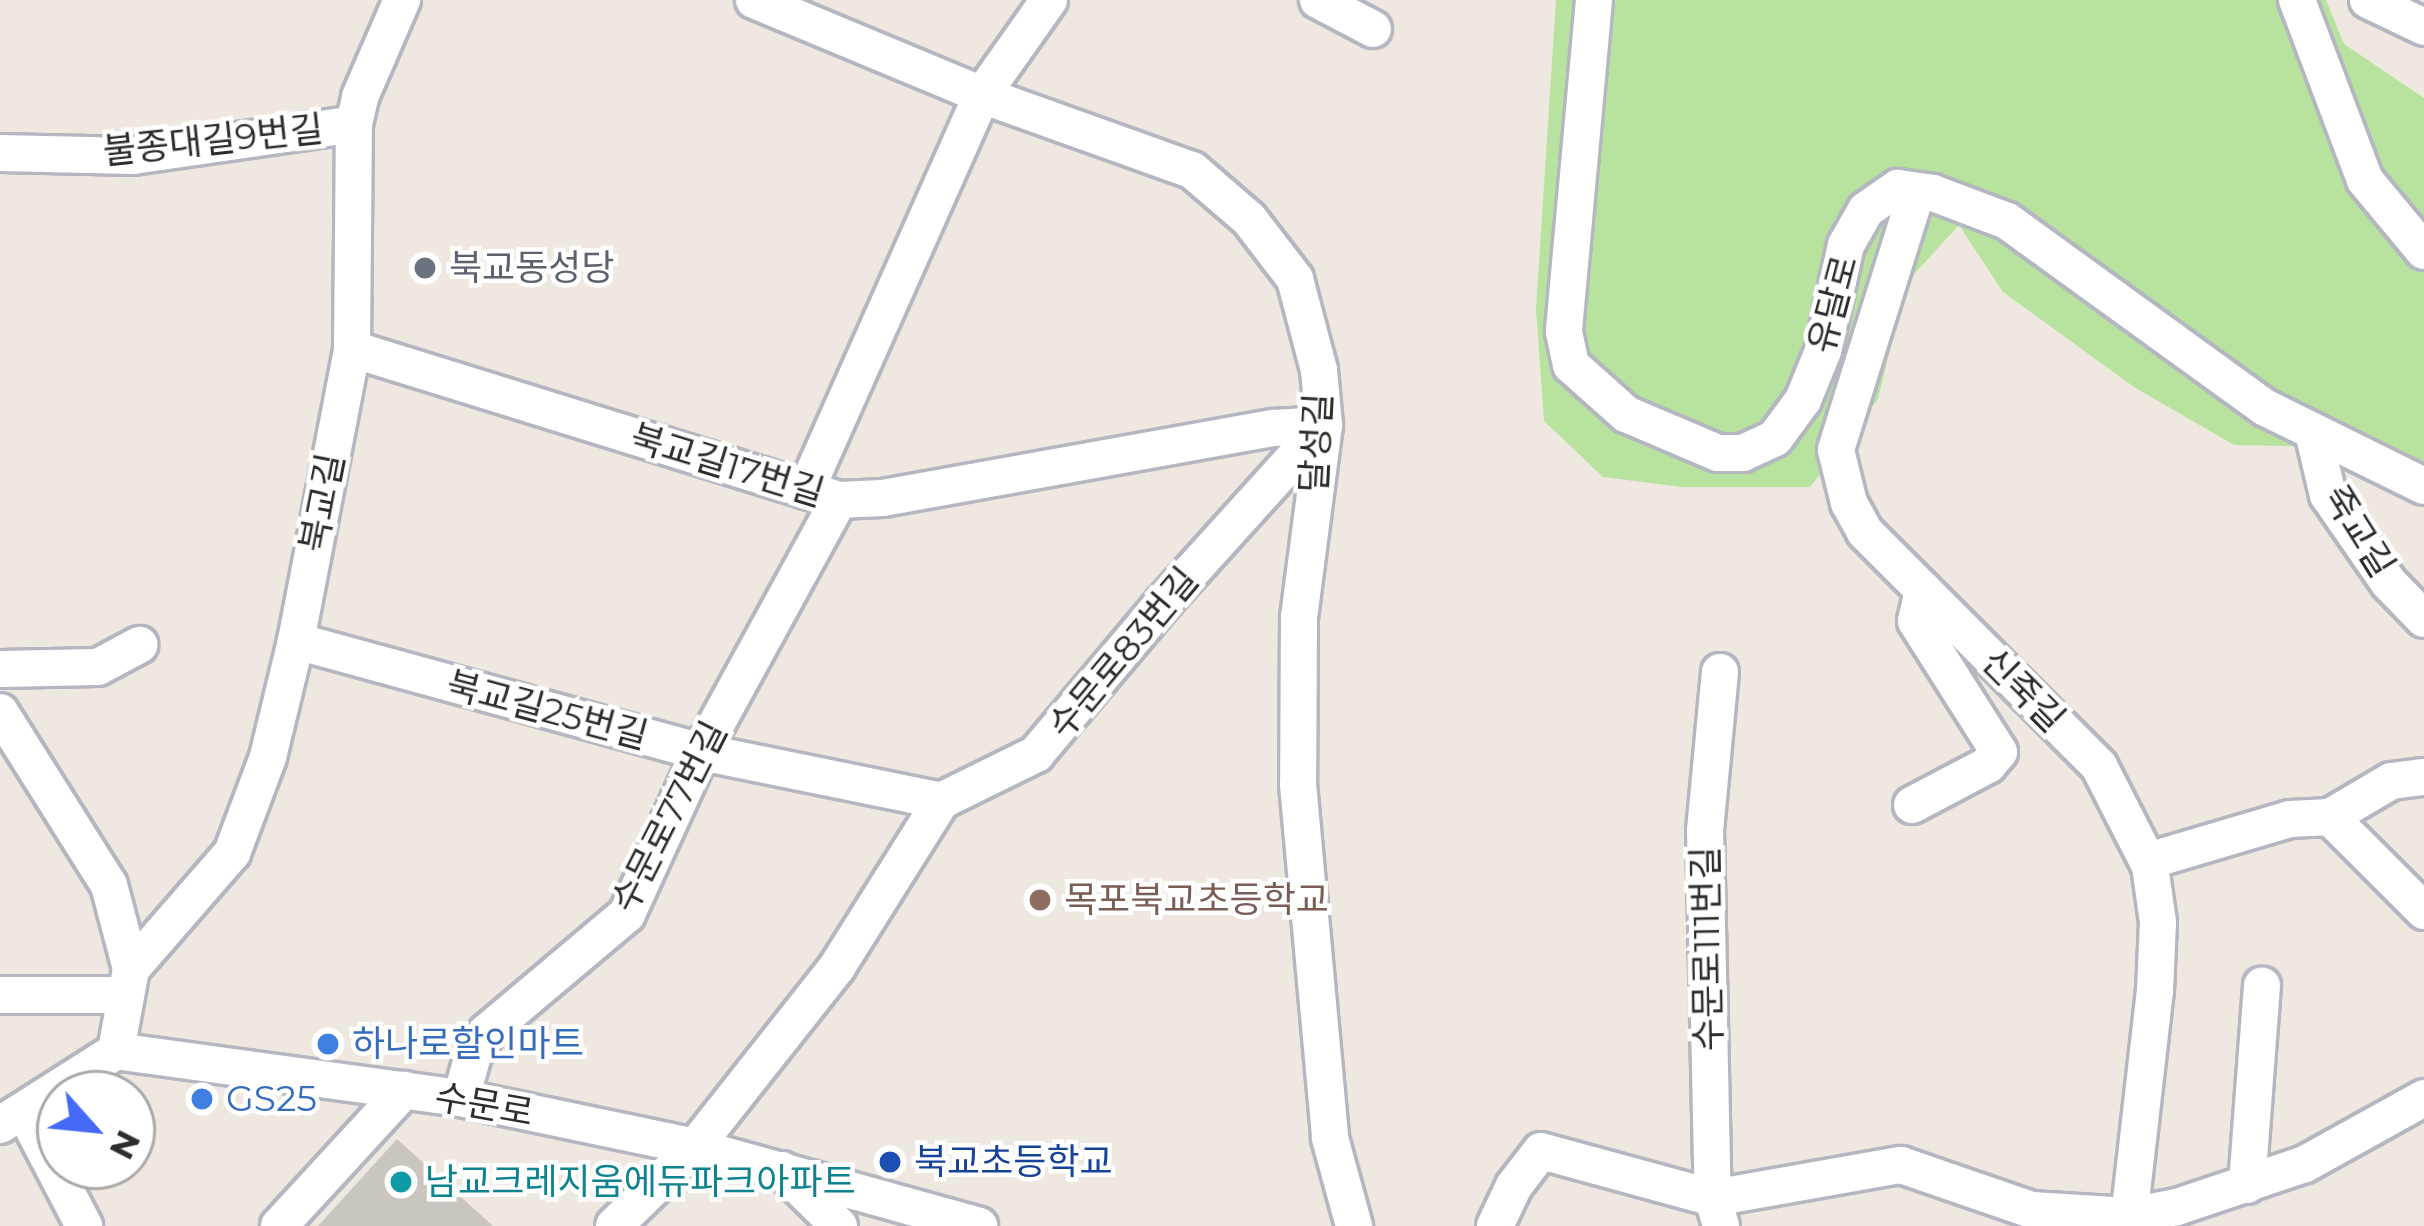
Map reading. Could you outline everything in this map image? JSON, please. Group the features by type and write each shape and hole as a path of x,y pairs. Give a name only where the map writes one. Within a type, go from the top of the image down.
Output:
{"street":[{"name":"북교길","path":"127,982 232,854 268,757 296,641 352,349 354,124 360,98 402,0"},
{"name":"달성길","path":"754,0 982,95 1192,170 1249,219 1295,279 1319,370 1324,425 1298,617 1298,784 1330,1138 1354,1226"},
{"name":"수문로77번길","path":"461,1098 472,1055 487,1032 627,914 823,495 982,95 1049,0"},
{"path":"1318,0 1373,29"},
{"name":"유달로","path":"1594,0 1564,332 1570,365 1626,414 1718,452 1743,453 1775,438 1803,400 1823,351 1846,245 1866,210 1898,188 1917,191"},
{"path":"2297,0 2365,180 2424,250"},
{"path":"2368,0 2424,27"},
{"name":"불종대길9번길","path":"0,153 133,156 354,124"},
{"path":"1917,191 2007,221 2142,324 2264,407 2424,486"},
{"name":"신죽길","path":"1917,191 1836,450 1849,502 1865,532 2099,766 2148,861 2158,922 2155,990 2128,1221"},
{"name":"북교길17번길","path":"352,349 823,495 883,498 1274,428 1324,425"},
{"name":"수문로83번길","path":"941,801 1036,754 1163,603 1324,425"},
{"name":"죽교길","path":"2313,432 2328,495 2389,583 2424,619"},
{"path":"1912,805 1988,765 1999,752 1916,620 1923,590"},
{"name":"북교길25번길","path":"296,641 701,752 941,801"},
{"path":"0,669 98,667 139,645"},
{"name":"수문로111번길","path":"1717,1212 1705,830 1720,672"},
{"path":"0,712 109,885 127,982 116,1051 12,1118 84,1226"},
{"path":"2148,861 2290,819 2330,817 2391,781 2424,777"},
{"path":"614,1226 695,1147 837,967 941,801"},
{"path":"2330,817 2424,911"},
{"path":"0,995 127,982"},
{"path":"2247,1185 2262,986"},
{"name":"수문로","path":"116,1051 461,1098 695,1147 979,1226"},
{"path":"279,1226 404,1090"},
{"path":"1496,1226 1514,1186 1540,1151 1586,1160 1717,1212 1901,1165 2032,1210 2128,1221 2305,1164 2424,1098"},
{"path":"782,1170 839,1226"}],"green space":[{"path":"1556,0 2326,0 2344,44 2424,98 2424,490 2341,447 2234,445 2134,387 2003,292 1959,225 1906,283 1878,399 1810,487 1682,487 1603,477 1544,421 1536,308"}],"building":[{"name":"남교크레지움에듀파크아파트","path":"397,1139 493,1226 318,1226"}],"place":[{"name":"북교동성당","path":"425,268"},
{"name":"목포북교초등학교","path":"1040,900"},
{"name":"하나로할인마트","path":"328,1044"},
{"name":"GS25","path":"202,1099"},
{"name":"북교초등학교","path":"890,1162"},
{"name":"남교크레지움에듀파크아파트","path":"401,1182"}]}
